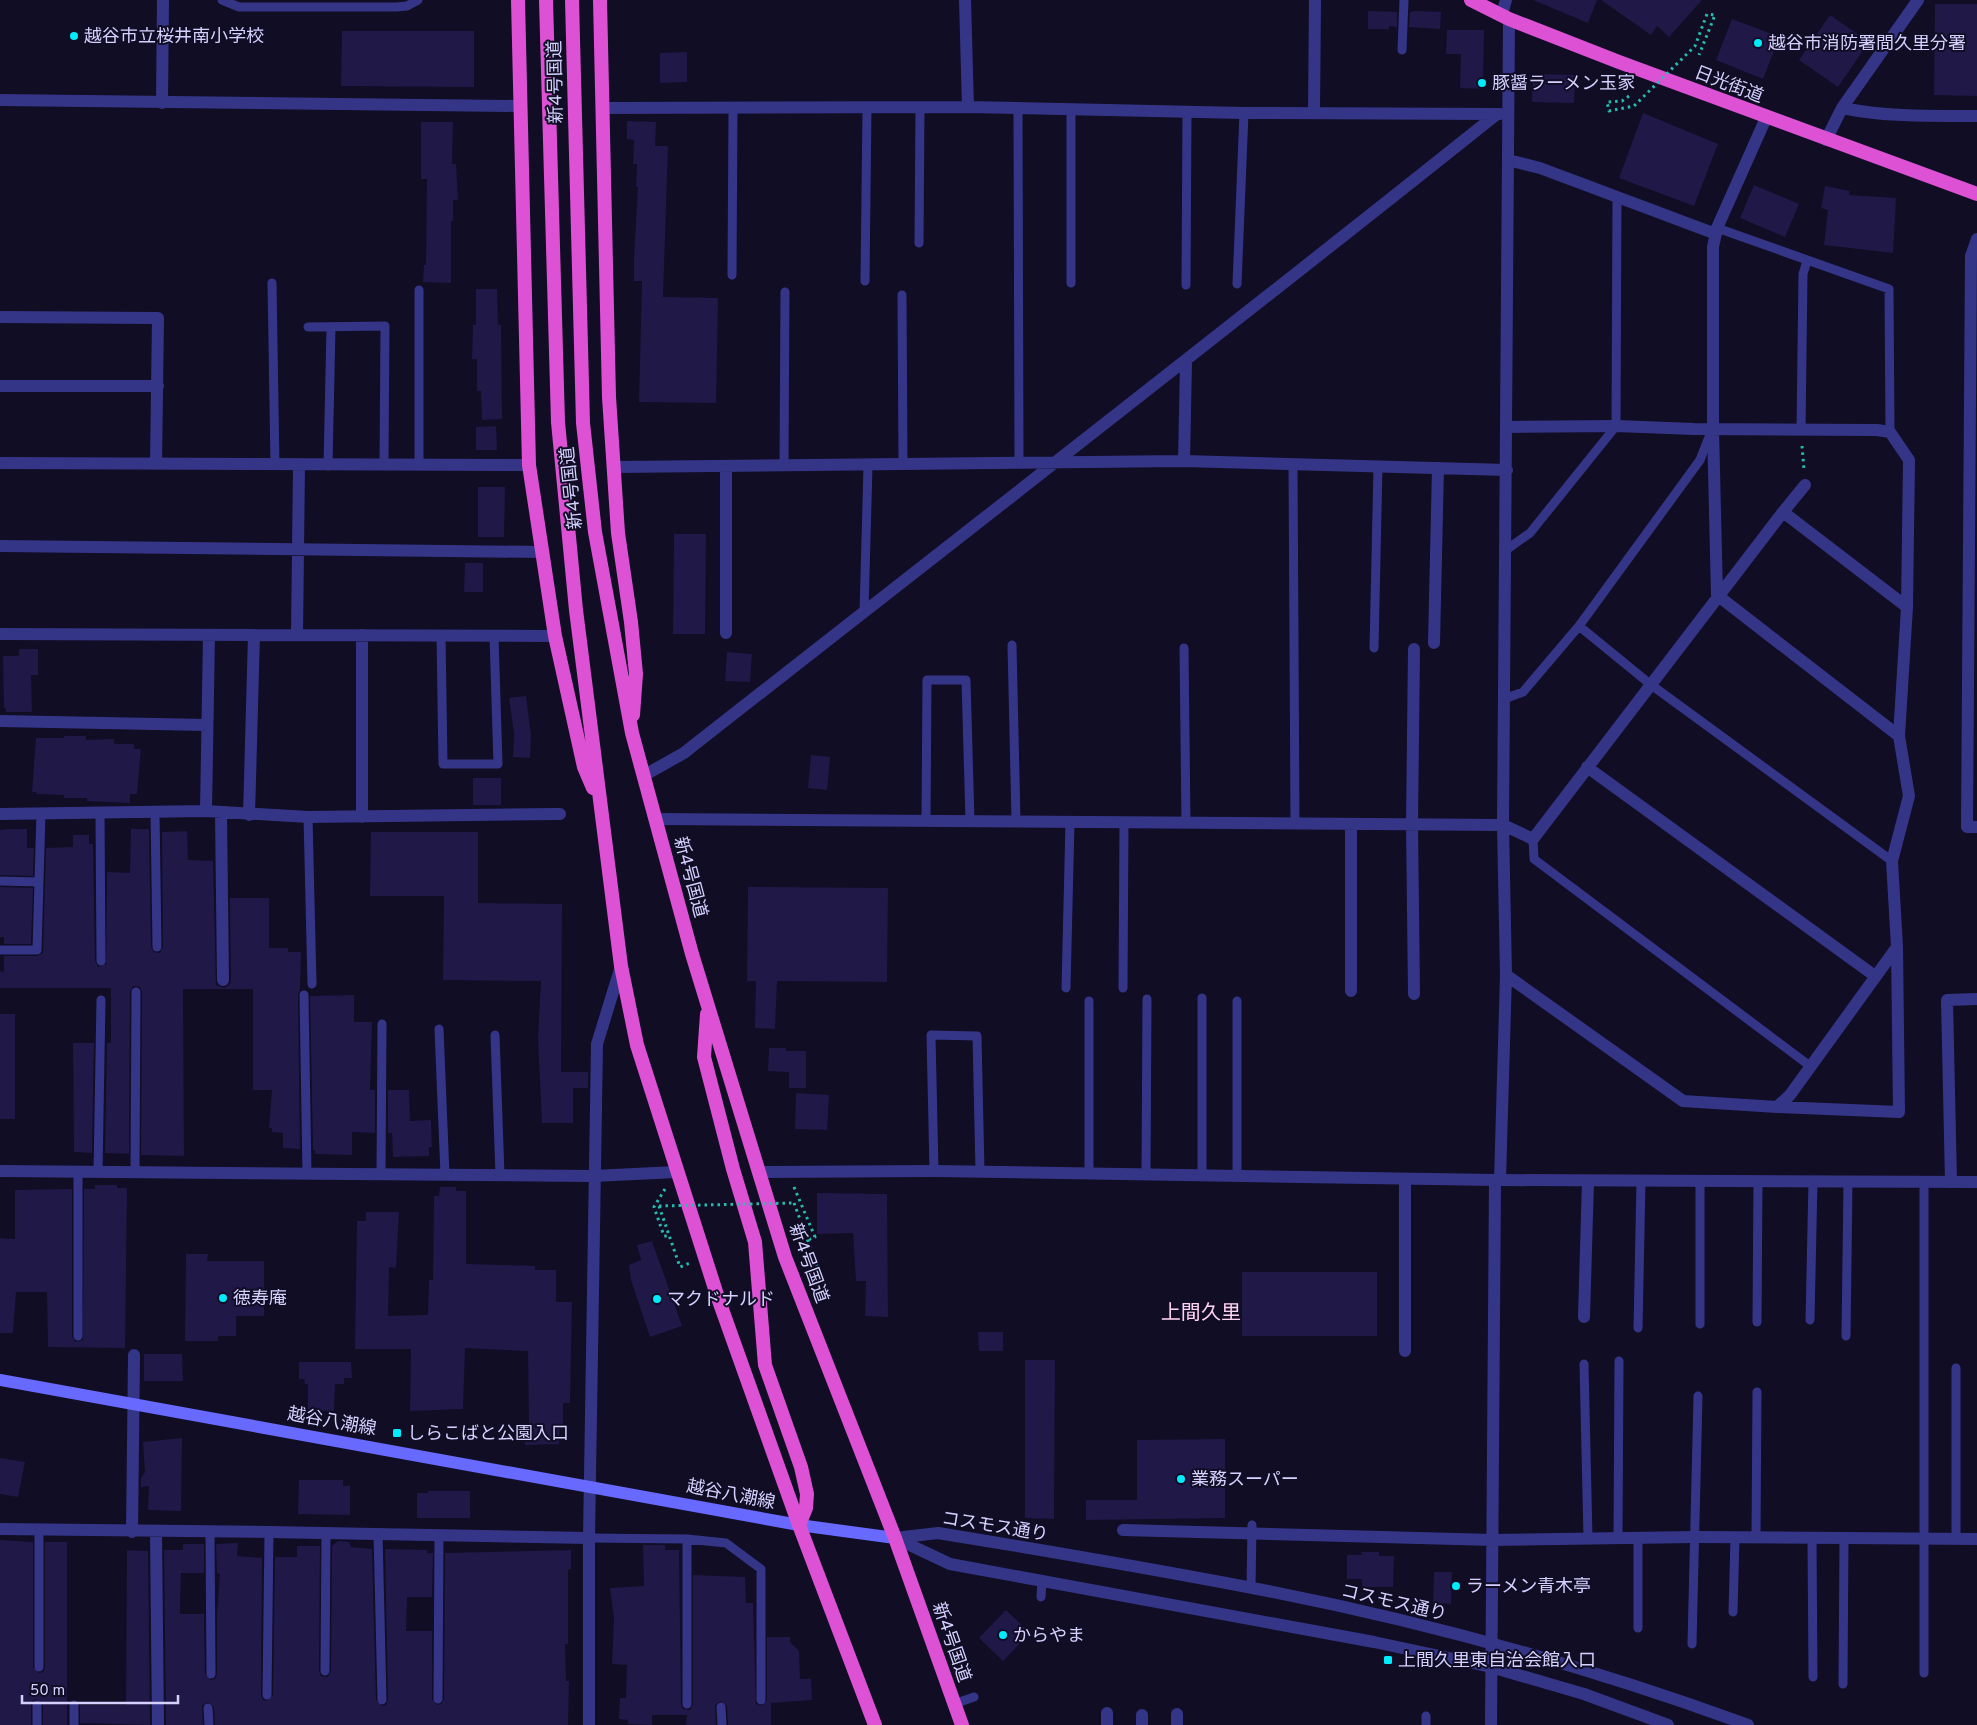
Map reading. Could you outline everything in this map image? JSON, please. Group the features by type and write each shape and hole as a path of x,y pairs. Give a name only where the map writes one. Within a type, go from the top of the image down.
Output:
{"highway":[{"path":"518,0 529,465 556,636 584,766 600,805"},
{"name":"新4号国道","path":"546,0 558,422 576,610 620,966 637,1045 676,1172 718,1298 799,1525 875,1725"},
{"name":"新4号国道","path":"572,0 583,423 595,532 632,733 707,1003 785,1256 894,1538 962,1725"},
{"path":"600,0 609,397 618,533 631,622 636,674 632,733"},
{"name":"日光街道","path":"1471,0 1505,16 1766,118 1977,194"},
{"path":"707,1003 704,1058 733,1169 755,1242 766,1365 801,1468 807,1494 806,1508 799,1525"}],"main road":[{"name":"越谷八潮線","path":"0,1380 590,1485 799,1525 894,1538"}],"street":[{"path":"162,103 163,0"},
{"path":"965,0 968,107"},
{"path":"1314,112 1315,0"},
{"path":"1492,1725 1491,1643 1498,1180 1506,975 1503,825 1508,160 1502,114 1506,0"},
{"path":"1826,140 1842,108 1918,0"},
{"path":"0,100 520,106"},
{"path":"602,108 968,107 1071,111 1502,114"},
{"path":"1842,108 1891,115 1977,116"},
{"path":"643,776 684,753 1502,114"},
{"path":"1717,595 1713,429 1713,247 1716,231 1766,118"},
{"path":"1508,160 1540,168 1716,231"},
{"path":"1977,239 1971,256 1966,827 1977,827"},
{"path":"0,317 158,318 156,464"},
{"path":"1184,462 1186,362"},
{"path":"0,386 158,386"},
{"path":"1506,427 1616,426 1713,429 1877,430 1890,432 1909,460 1907,607 1899,736 1909,796 1892,861 1897,947 1899,1112 1683,1101 1506,975"},
{"path":"615,468 1184,462 1507,470"},
{"path":"0,463 299,466 529,465"},
{"path":"297,635 299,466"},
{"path":"726,466 726,633"},
{"path":"1434,643 1438,468"},
{"path":"656,819 1503,825 1533,839 1717,595 1782,512 1805,486"},
{"path":"1782,512 1907,607"},
{"path":"0,546 543,552"},
{"path":"1717,595 1899,736"},
{"path":"0,634 556,636"},
{"path":"206,811 209,635"},
{"path":"249,816 254,635"},
{"path":"362,636 362,817"},
{"path":"1414,649 1412,824 1414,994"},
{"path":"0,721 207,725"},
{"path":"1587,767 1875,976"},
{"path":"0,814 206,811 249,816 362,817 560,814"},
{"path":"221,813 223,980"},
{"path":"1351,824 1351,991"},
{"path":"1777,1107 1790,1095 1897,947"},
{"path":"589,1725 593,1176 597,1044 620,966"},
{"path":"1952,1182 1947,1000 1977,999"},
{"path":"0,1171 500,1176 593,1176 676,1172"},
{"path":"758,1172 934,1171 1498,1180 1977,1182"},
{"path":"1405,1178 1405,1351"},
{"path":"1584,1317 1588,1180"},
{"path":"132,1532 134,1355"},
{"path":"0,1530 269,1532 589,1538"},
{"path":"1123,1530 1252,1530 1493,1540 1694,1537 1977,1539"},
{"path":"156,1532 158,1725"},
{"name":"コスモス通り","path":"894,1538 938,1533 1251,1588 1491,1643 1636,1686 1748,1725"},
{"path":"894,1538 950,1564 1374,1642 1491,1667 1584,1694 1668,1725"}],"lane":[{"path":"222,0 239,8 277,4 369,3 406,6 418,0"},
{"path":"1402,50 1404,0"},
{"path":"732,276 733,108"},
{"path":"864,280 867,108"},
{"path":"919,243 920,108"},
{"path":"1018,109 1019,464"},
{"path":"1071,111 1071,283"},
{"path":"1186,285 1187,112"},
{"path":"1237,284 1244,113"},
{"path":"1506,550 1530,533 1616,426 1618,196"},
{"path":"1716,231 1889,289 1890,432"},
{"path":"1801,430 1803,274 1807,261"},
{"path":"272,283 274,465"},
{"path":"419,290 420,465"},
{"path":"784,466 785,292"},
{"path":"902,294 903,465"},
{"path":"308,327 386,326 384,465"},
{"path":"328,466 331,327"},
{"path":"1504,699 1523,692 1579,626 1700,460 1713,429"},
{"path":"1293,464 1295,824"},
{"path":"864,612 868,466"},
{"path":"1374,648 1378,466"},
{"path":"1579,626 1650,684 1892,861"},
{"path":"441,636 443,764 498,764 494,636"},
{"path":"1012,645 1016,822"},
{"path":"1184,648 1186,823"},
{"path":"926,821 927,680 966,680 970,821"},
{"path":"155,812 158,947"},
{"path":"0,950 38,950 41,813"},
{"path":"100,813 101,961"},
{"path":"308,817 312,984"},
{"path":"1066,988 1070,822"},
{"path":"1123,988 1124,822"},
{"path":"1533,839 1534,859 1810,1066"},
{"path":"0,881 39,882"},
{"path":"135,1172 136,992"},
{"path":"304,995 307,1174"},
{"path":"1202,998 1202,1175"},
{"path":"1146,1174 1147,999"},
{"path":"98,1172 101,1000"},
{"path":"1089,1001 1089,1174"},
{"path":"1237,1001 1237,1176"},
{"path":"381,1174 382,1024"},
{"path":"439,1029 445,1175"},
{"path":"495,1035 500,1176"},
{"path":"934,1171 931,1035 977,1036 980,1172"},
{"path":"78,1172 78,1336"},
{"path":"1638,1328 1641,1180"},
{"path":"1700,1181 1700,1324"},
{"path":"1757,1322 1758,1181"},
{"path":"1810,1320 1813,1181"},
{"path":"1846,1336 1848,1182"},
{"path":"1924,1182 1924,1673"},
{"path":"1618,1538 1619,1361"},
{"path":"1584,1364 1588,1538"},
{"path":"1956,1368 1956,1539"},
{"path":"1756,1537 1757,1392"},
{"path":"1692,1644 1698,1396"},
{"path":"39,1530 39,1668"},
{"path":"1251,1588 1252,1530"},
{"path":"267,1695 269,1532"},
{"path":"210,1533 211,1674"},
{"path":"325,1671 326,1533"},
{"path":"378,1534 382,1700"},
{"path":"438,1699 439,1535"},
{"path":"1734,1612 1735,1537"},
{"path":"589,1538 687,1539 726,1543 761,1569 761,1700"},
{"path":"1638,1538 1638,1628"},
{"path":"1812,1538 1813,1678"},
{"path":"1843,1684 1844,1538"},
{"path":"687,1539 687,1704"},
{"path":"1042,1580 1042,1597"},
{"path":"954,1704 974,1697"},
{"path":"37,1705 37,1725"},
{"path":"74,1705 74,1725"},
{"path":"721,1707 722,1725"},
{"path":"208,1708 208,1725"}],"path":[{"path":"1630,96 1622,101 1607,102 1609,111 1634,106 1695,46 1707,14 1715,15 1699,55"},
{"path":"1801,430 1805,486"},
{"path":"798,1194 815,1237 808,1240"},
{"path":"680,1266 659,1206 794,1203 819,1271 816,1281"},
{"path":"654,1207 664,1236 669,1236"}],"building":[{"path":"1533,0 1597,0 1588,23"},
{"path":"1601,0 1702,0 1669,37 1657,26 1651,35"},
{"path":"1935,4 1977,4 1977,96 1934,95"},
{"path":"1368,11 1397,12 1397,27 1389,26 1389,29 1368,29"},
{"path":"1410,12 1441,12 1440,29 1409,27"},
{"path":"1830,15 1869,42 1838,87 1799,60"},
{"path":"1732,19 1777,36 1777,43 1763,79 1716,60"},
{"path":"1447,30 1484,30 1483,89 1460,88 1461,54 1446,54"},
{"path":"342,31 474,31 474,87 341,86"},
{"path":"687,52 687,82 660,83 660,53"},
{"path":"1533,74 1575,75 1574,103 1532,102"},
{"path":"1643,113 1718,144 1694,206 1619,178"},
{"path":"627,121 656,122 655,146 668,146 663,297 718,298 716,403 639,402 642,281 634,281 638,187 636,187 637,164 633,164 634,140 627,139"},
{"path":"421,122 453,122 452,164 456,164 458,200 453,200 453,221 451,221 451,283 423,282 424,265 426,265 427,179 421,179"},
{"path":"1754,185 1799,204 1785,237 1740,218"},
{"path":"1825,186 1850,191 1849,195 1896,198 1893,253 1824,245 1828,210 1821,208"},
{"path":"476,289 497,289 498,325 501,325 502,419 482,420 481,391 477,391 477,359 472,359 473,325 476,325"},
{"path":"496,426 497,450 476,450 476,427"},
{"path":"478,487 505,487 504,537 478,537"},
{"path":"674,534 706,534 705,634 673,634"},
{"path":"465,563 483,563 483,592 464,592"},
{"path":"19,649 38,649 38,675 31,675 32,712 6,712 6,708 4,708 3,656 19,656"},
{"path":"727,652 752,654 750,682 725,681"},
{"path":"526,696 531,735 530,758 513,757 514,733 509,698"},
{"path":"64,736 86,736 86,740 114,739 114,744 134,744 134,749 141,749 137,794 130,794 130,803 87,801 87,798 64,798 64,795 36,794 37,792 32,792 36,738 64,738"},
{"path":"811,755 830,757 827,790 808,788"},
{"path":"473,778 501,778 501,805 473,805"},
{"path":"27,829 27,848 34,848 33,876 0,875 0,830"},
{"path":"131,829 149,829 151,947 154,952 160,953 163,947 162,832 187,831 188,860 213,861 216,985 224,988 230,984 231,980 230,898 269,898 269,948 288,948 288,952 301,952 300,990 298,995 300,1149 283,1148 283,1133 272,1132 272,1128 269,1128 272,1090 253,1090 253,989 183,989 184,1156 141,1155 142,992 140,987 133,986 130,992 129,1154 105,1153 107,1043 111,1043 111,988 0,988 0,971 4,972 4,956 37,956 43,953 46,848 73,847 73,835 89,835 89,844 93,844 95,961 98,967 106,964 107,872 130,873"},
{"path":"371,832 478,832 478,903 562,904 561,1072 588,1072 588,1088 573,1088 573,1123 542,1123 538,1039 541,981 443,980 444,896 370,896"},
{"path":"0,887 33,888 31,944 4,944 4,937 0,937"},
{"path":"748,887 888,888 887,982 777,981 775,1029 755,1028 756,981 747,981"},
{"path":"354,995 354,1022 372,1022 370,1090 375,1090 375,1133 352,1132 352,1155 315,1154 315,1150 313,1150 310,996"},
{"path":"0,1014 15,1014 15,1119 0,1119"},
{"path":"73,1043 94,1043 92,1153 74,1152"},
{"path":"769,1048 786,1048 786,1051 806,1051 806,1088 789,1088 789,1072 768,1071"},
{"path":"388,1090 409,1090 410,1121 431,1120 432,1147 429,1147 429,1156 393,1157 392,1133 388,1133"},
{"path":"796,1093 829,1095 827,1130 795,1129"},
{"path":"95,1185 117,1185 117,1188 127,1188 125,1348 48,1347 47,1292 16,1292 13,1333 0,1333 0,1238 15,1239 15,1190 72,1189 72,1336 75,1342 83,1340 84,1189 95,1189"},
{"path":"440,1187 456,1187 456,1191 466,1191 466,1264 535,1266 535,1270 556,1270 556,1302 572,1302 570,1403 563,1403 563,1426 560,1426 559,1444 525,1445 525,1428 529,1428 528,1351 465,1348 463,1409 410,1411 411,1349 355,1349 357,1221 366,1221 366,1212 399,1212 396,1268 389,1267 388,1316 428,1315 429,1280 433,1280 434,1196 439,1196"},
{"path":"817,1193 887,1194 888,1317 865,1316 866,1281 856,1281 853,1233 817,1234"},
{"path":"652,1241 682,1326 650,1337 631,1280 629,1265 641,1260 637,1245"},
{"path":"186,1254 208,1254 207,1261 264,1261 264,1316 236,1316 236,1336 218,1336 218,1341 185,1341"},
{"path":"1242,1272 1377,1272 1377,1336 1242,1336"},
{"path":"978,1332 1003,1332 1003,1351 979,1351"},
{"path":"144,1354 182,1354 183,1381 144,1381"},
{"path":"1025,1360 1055,1360 1054,1519 1025,1518"},
{"path":"299,1362 351,1362 352,1378 344,1378 344,1384 335,1384 334,1411 308,1410 308,1384 305,1384 304,1379 299,1379"},
{"path":"182,1438 181,1511 148,1510 149,1486 141,1487 141,1478 145,1472 143,1442"},
{"name":"業務スーパー","path":"1225,1439 1225,1518 1086,1520 1086,1500 1137,1500 1137,1440"},
{"path":"0,1458 25,1462 18,1497 0,1494"},
{"path":"299,1480 343,1480 343,1486 350,1486 350,1515 298,1514"},
{"path":"428,1491 470,1491 470,1518 417,1518 417,1493 428,1493"},
{"path":"0,1540 33,1542 33,1667 39,1673 43,1672 45,1667 45,1542 67,1542 67,1725 43,1725 43,1705 37,1699 33,1700 31,1705 31,1725 0,1725"},
{"path":"338,1541 349,1542 351,1547 372,1549 376,1700 382,1706 386,1705 388,1700 385,1549 427,1550 427,1553 433,1553 432,1597 407,1597 406,1631 432,1631 432,1699 437,1705 441,1704 444,1699 445,1553 571,1550 571,1569 568,1569 568,1644 565,1644 566,1681 569,1681 568,1725 215,1725 214,1707 208,1702 202,1706 203,1725 166,1725 164,1550 183,1550 183,1544 204,1544 204,1573 181,1573 180,1614 204,1614 205,1674 211,1680 215,1679 217,1674 217,1614 220,1574 217,1573 216,1544 238,1543 237,1556 262,1558 261,1695 263,1700 267,1701 273,1695 275,1557 297,1557 297,1546 320,1546 319,1671 321,1676 328,1677 331,1671 332,1546"},
{"path":"643,1545 665,1545 665,1550 679,1550 681,1704 683,1709 690,1710 693,1704 693,1575 745,1577 746,1603 753,1603 756,1704 761,1706 767,1700 767,1637 790,1637 790,1642 799,1651 800,1679 811,1679 812,1700 771,1703 771,1725 728,1725 727,1706 721,1701 715,1705 716,1725 686,1725 687,1715 652,1715 652,1725 628,1724 628,1720 619,1719 620,1698 626,1698 627,1665 612,1664 614,1618 610,1588 644,1586"},
{"path":"127,1550 148,1551 150,1725 80,1723 80,1705 126,1705"},
{"path":"1361,1552 1379,1552 1379,1556 1394,1556 1393,1587 1362,1587 1362,1579 1347,1579 1347,1555 1362,1555"},
{"path":"1434,1572 1452,1572 1451,1604 1433,1603"},
{"path":"1006,1610 1030,1633 1003,1661 979,1638"}],"place":[{"name":"越谷市立桜井南小学校","path":"74,36"},
{"name":"越谷市消防署間久里分署","path":"1758,43"},
{"name":"豚醤ラーメン玉家","path":"1482,83"},
{"name":"徳寿庵","path":"223,1298"},
{"name":"マクドナルド","path":"657,1299"},
{"name":"しらこばと公園入口","path":"397,1433"},
{"name":"業務スーパー","path":"1181,1479"},
{"name":"ラーメン青木亭","path":"1456,1586"},
{"name":"からやま","path":"1003,1635"},
{"name":"上間久里東自治会館入口","path":"1388,1660"}],"district":[{"name":"上間久里","path":"1201,1312"}]}
